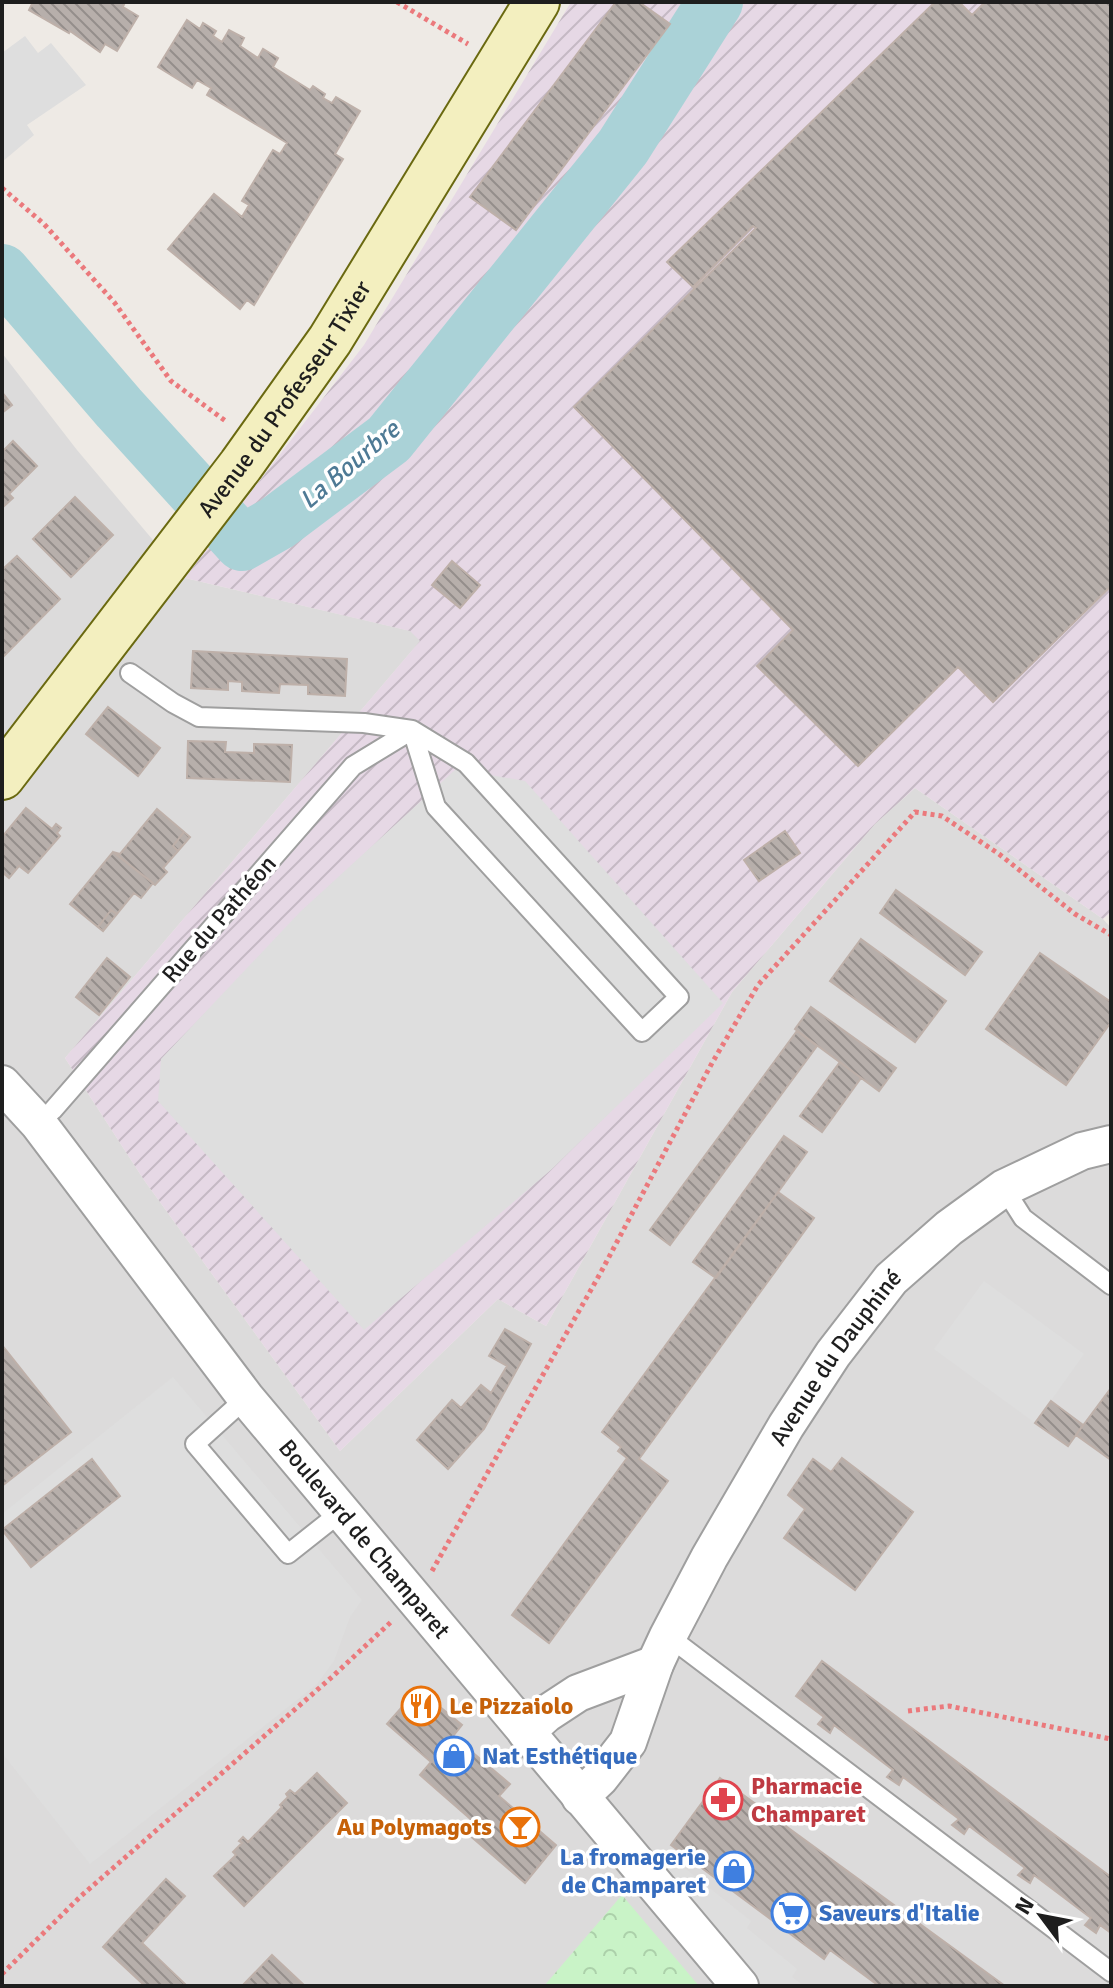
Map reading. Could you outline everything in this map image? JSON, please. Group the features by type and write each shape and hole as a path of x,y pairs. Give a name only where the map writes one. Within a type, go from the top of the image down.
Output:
{"main road":[{"name":"Avenue du Professeur Tixier","path":"2,777 249,453 330,340 537,2"}],"street":[{"name":"Boulevard de Champaret","path":"2,1084 38,1123 246,1398 740,1986"},
{"name":"Avenue du Dauphiné","path":"580,1797 600,1778 628,1742 662,1650 709,1558 778,1439 833,1354 891,1279 949,1228 1004,1188 1082,1151 1111,1144"},
{"path":"526,1732 546,1714 578,1693 662,1650"}],"lane":[{"path":"130,673 199,717 364,723 412,730 466,763 679,997 642,1032 436,807 412,730"},
{"name":"Rue du Pathéon","path":"38,1123 53,1110 353,766 412,730"},
{"path":"1004,1188 1023,1218 1111,1285"},
{"path":"246,1398 195,1444 288,1554 341,1512"},
{"path":"662,1650 1111,1972"}],"path":[{"path":"397,2 500,63"},
{"path":"2,188 44,224 114,302 171,381 249,453"},
{"path":"2,1974 81,1896 332,1677 415,1600 601,1272 712,1063 758,985 915,812 942,816 999,854 1075,914 1111,935"},
{"path":"908,1711 949,1706 1111,1739"}],"shaded area":[{"path":"571,2 1111,2 1111,912 1103,919 915,788 875,824 732,992 546,1326 498,1299 340,1451 144,1180 65,1058 420,641 410,631 185,578 364,345"},
{"path":"25,36 38,53 51,43 86,85 27,125 34,135 2,162 2,53"},
{"path":"2,353 77,450 185,578 411,631 421,640 65,1058 144,1180 340,1451 498,1299 546,1326 732,992 875,824 915,788 1103,919 1111,928 1111,1986 2,1986"},
{"path":"456,769 525,781 723,1003 552,1169 364,1330 158,1101 161,1059 300,912"},
{"path":"984,1281 1084,1354 1035,1423 934,1349"},
{"path":"173,1377 362,1600 350,1617 334,1661 317,1684 90,1864 2,1753 2,1514"},
{"path":"672,1858 751,1921 747,1928 797,1969 792,1977 804,1986 740,1986 652,1883"}],"green space":[{"path":"622,1895 699,1986 544,1986"}],"building":[{"path":"33,2 125,2 123,7 138,16 117,51 105,44 100,52 70,31 29,10"},
{"path":"616,2 639,2 670,24 516,230 470,197"},
{"path":"935,2 959,2 972,15 985,2 1111,2 1111,586 993,702 958,667 858,766 757,666 793,630 574,407 756,228 753,226 693,287 667,262"},
{"path":"187,20 200,29 203,23 216,31 213,36 222,42 229,30 244,38 240,46 258,58 263,49 278,58 273,67 310,90 313,86 332,103 336,97 360,111 335,154 343,159 254,305 247,300 240,309 168,249 214,194 242,217 249,205 242,201 273,150 280,154 287,143 207,95 211,88 197,80 192,88 158,67"},
{"path":"2,392 12,405 2,413"},
{"path":"13,441 37,466 9,494 13,498 2,508 2,452"},
{"path":"75,497 113,535 71,577 33,539"},
{"path":"17,556 60,599 2,658 2,570"},
{"path":"452,561 480,585 460,608 432,585"},
{"path":"193,651 347,659 345,696 308,694 308,685 280,684 279,693 242,691 242,682 228,681 228,690 191,688"},
{"path":"108,707 160,748 138,776 86,734"},
{"path":"188,741 226,742 225,752 254,753 254,744 292,745 290,782 187,778"},
{"path":"26,808 52,829 56,824 61,828 57,833 60,836 28,873 19,866 9,878 2,872 2,837"},
{"path":"157,809 184,832 173,846 178,851 163,868 167,872 155,885 113,852 120,854"},
{"path":"785,831 800,853 759,881 744,860"},
{"path":"184,832 190,837 178,851 173,846"},
{"path":"113,852 153,883 141,898 134,893 117,914 111,910 98,927 70,904"},
{"path":"896,890 982,952 965,975 880,913"},
{"path":"111,910 117,914 103,931 98,927"},
{"path":"861,939 946,1001 915,1042 830,981"},
{"path":"1040,953 1111,1002 1111,1022 1066,1085 986,1029"},
{"path":"107,958 130,977 99,1015 76,997"},
{"path":"811,1007 896,1068 879,1091 795,1029"},
{"path":"797,1031 817,1046 670,1245 650,1230"},
{"path":"840,1062 861,1078 822,1132 800,1116"},
{"path":"784,1136 807,1152 716,1278 693,1262"},
{"path":"778,1192 814,1218 639,1459 668,1481 549,1643 512,1615 627,1458 618,1451 621,1447 602,1432"},
{"path":"505,1329 531,1344 484,1429 448,1469 417,1440 452,1400 461,1408 481,1385 491,1393 507,1366 489,1356"},
{"path":"2,1345 71,1432 2,1486"},
{"path":"1111,1388 1111,1460 1076,1435"},
{"path":"1051,1401 1083,1425 1068,1446 1035,1423"},
{"path":"842,1458 913,1512 855,1590 784,1538 805,1509 788,1495 813,1459 831,1472"},
{"path":"92,1459 120,1496 31,1567 2,1530"},
{"path":"822,1661 1111,1877 1111,1933 1100,1925 1096,1933 1085,1925 1091,1918 1034,1875 1030,1883 1018,1875 1025,1868 969,1826 964,1834 952,1825 959,1819 903,1777 899,1785 887,1777 893,1770 834,1725 830,1733 818,1724 824,1717 796,1696"},
{"path":"418,1689 462,1725 453,1736 510,1784 499,1796 556,1845 525,1883 467,1833 475,1823 420,1775 431,1762 387,1724"},
{"path":"317,1773 347,1803 244,1906 214,1876 236,1855 233,1852 242,1843 239,1841 243,1837 248,1842 282,1807 280,1805 290,1790 295,1794"},
{"path":"720,1778 1005,1986 879,1986 830,1950 824,1959 671,1845"},
{"path":"166,1879 185,1896 142,1943 187,1986 145,1986 103,1947"},
{"path":"272,1955 305,1986 242,1986"}],"waterway":[{"name":"La Bourbre","path":"2,272 119,408 242,543 277,523 389,439 623,147 715,2"}],"place":[{"name":"Le Pizzaiolo","path":"421,1706"},
{"name":"Nat Esthétique","path":"454,1756"},
{"name":"Pharmacie Champaret","path":"723,1800"},
{"name":"Au Polymagots","path":"520,1827"},
{"name":"La fromagerie de Champaret","path":"734,1871"},
{"name":"Saveurs d'Italie","path":"791,1913"}]}
